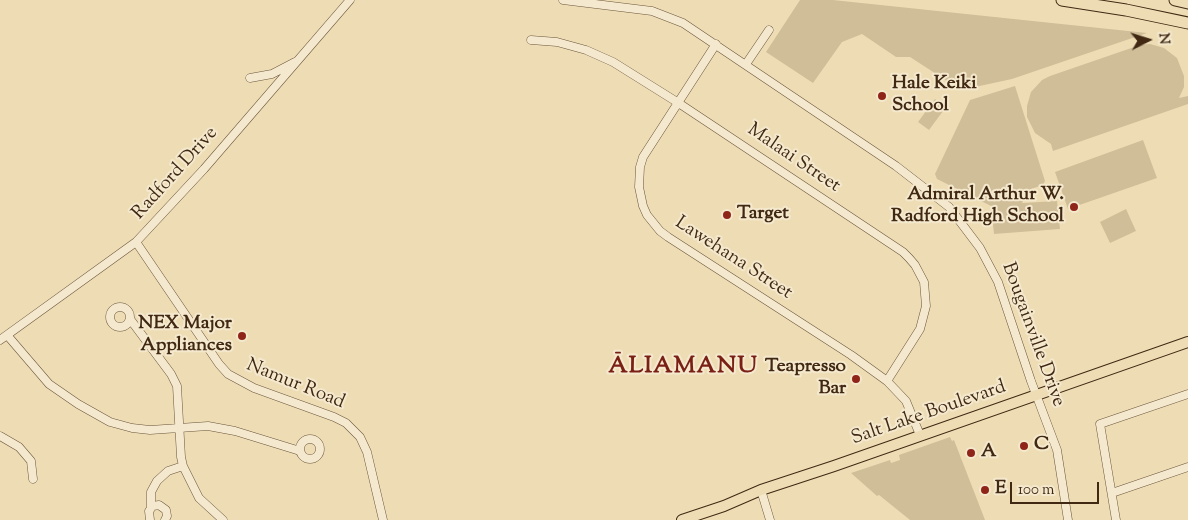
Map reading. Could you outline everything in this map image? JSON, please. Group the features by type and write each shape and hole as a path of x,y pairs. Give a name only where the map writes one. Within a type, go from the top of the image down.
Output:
{"highway":[{"path":"1062,0 1126,10 1188,23"},
{"path":"1175,0 1188,3"}],"main road":[{"name":"Salt Lake Boulevard","path":"682,520 724,506 760,490 834,466 1188,342"}],"street":[{"path":"344,9 345,0"},
{"name":"Radford Drive","path":"0,340 136,242 204,169 350,0"},
{"name":"Bougainville Drive","path":"563,0 652,11 676,20 698,32 746,64 921,184 949,207 960,219 984,254 998,282 1036,395 1057,450 1068,520"},
{"path":"746,64 769,30"},
{"name":"Malaai Street","path":"531,40 557,42 586,50 613,62 677,102 902,252 915,265 921,276 925,289 926,306 920,329 887,381"},
{"name":"Lawehana Street","path":"716,44 648,148 640,167 638,187 643,206 653,224 668,237 851,355 887,381 906,401 920,435"},
{"path":"250,78 272,74 300,60"},
{"name":"Namur Road","path":"136,242 193,327 228,374 254,388 346,422 360,437 367,452 383,520"},
{"path":"130,319 171,374 177,386 183,466 199,498 222,520"},
{"path":"7,335 49,384 78,404 110,422 132,428 150,430 208,426 235,430 300,451"},
{"path":"1116,520 1100,424 1188,394"},
{"path":"0,436 19,447 31,461 33,478"},
{"path":"150,520 148,514 151,492 157,481 168,471 183,466"},
{"path":"1112,493 1188,467"},
{"path":"760,490 770,520"},
{"path":"150,508 156,505 164,508 167,513 165,520"}],"shaded area":[{"path":"800,0 833,0 1147,33 1012,79 961,90 910,57 896,57 862,34 842,42 813,83 766,52"},
{"path":"1150,44 1164,48 1177,58 1184,76 1184,87 1179,98 1188,96 1188,104 1053,151 1051,144 1035,133 1027,117 1027,106 1031,92 1042,80 1140,45"},
{"path":"1015,86 1045,181 1043,185 1031,189 1022,203 1057,201 1060,229 994,234 991,206 937,179 935,174 970,100"},
{"path":"935,99 946,107 929,130 918,122"},
{"path":"1143,140 1157,178 1068,209 1055,172"},
{"path":"1126,209 1136,231 1110,243 1100,222"},
{"path":"950,437 952,441 954,440 985,520 910,520 879,495 877,496 851,473 890,460 891,463 900,460 899,455"}],"place":[{"name":"Hale Keiki School","path":"882,96"},
{"name":"Admiral Arthur W. Radford High School","path":"1074,207"},
{"name":"Target","path":"727,215"},
{"name":"NEX Major Appliances","path":"242,336"},
{"name":"Teapresso Bar","path":"856,379"},
{"name":"C","path":"1024,446"},
{"name":"A","path":"971,453"},
{"name":"E","path":"985,490"}],"district":[{"name":"ĀLIAMANU","path":"683,368"}]}
